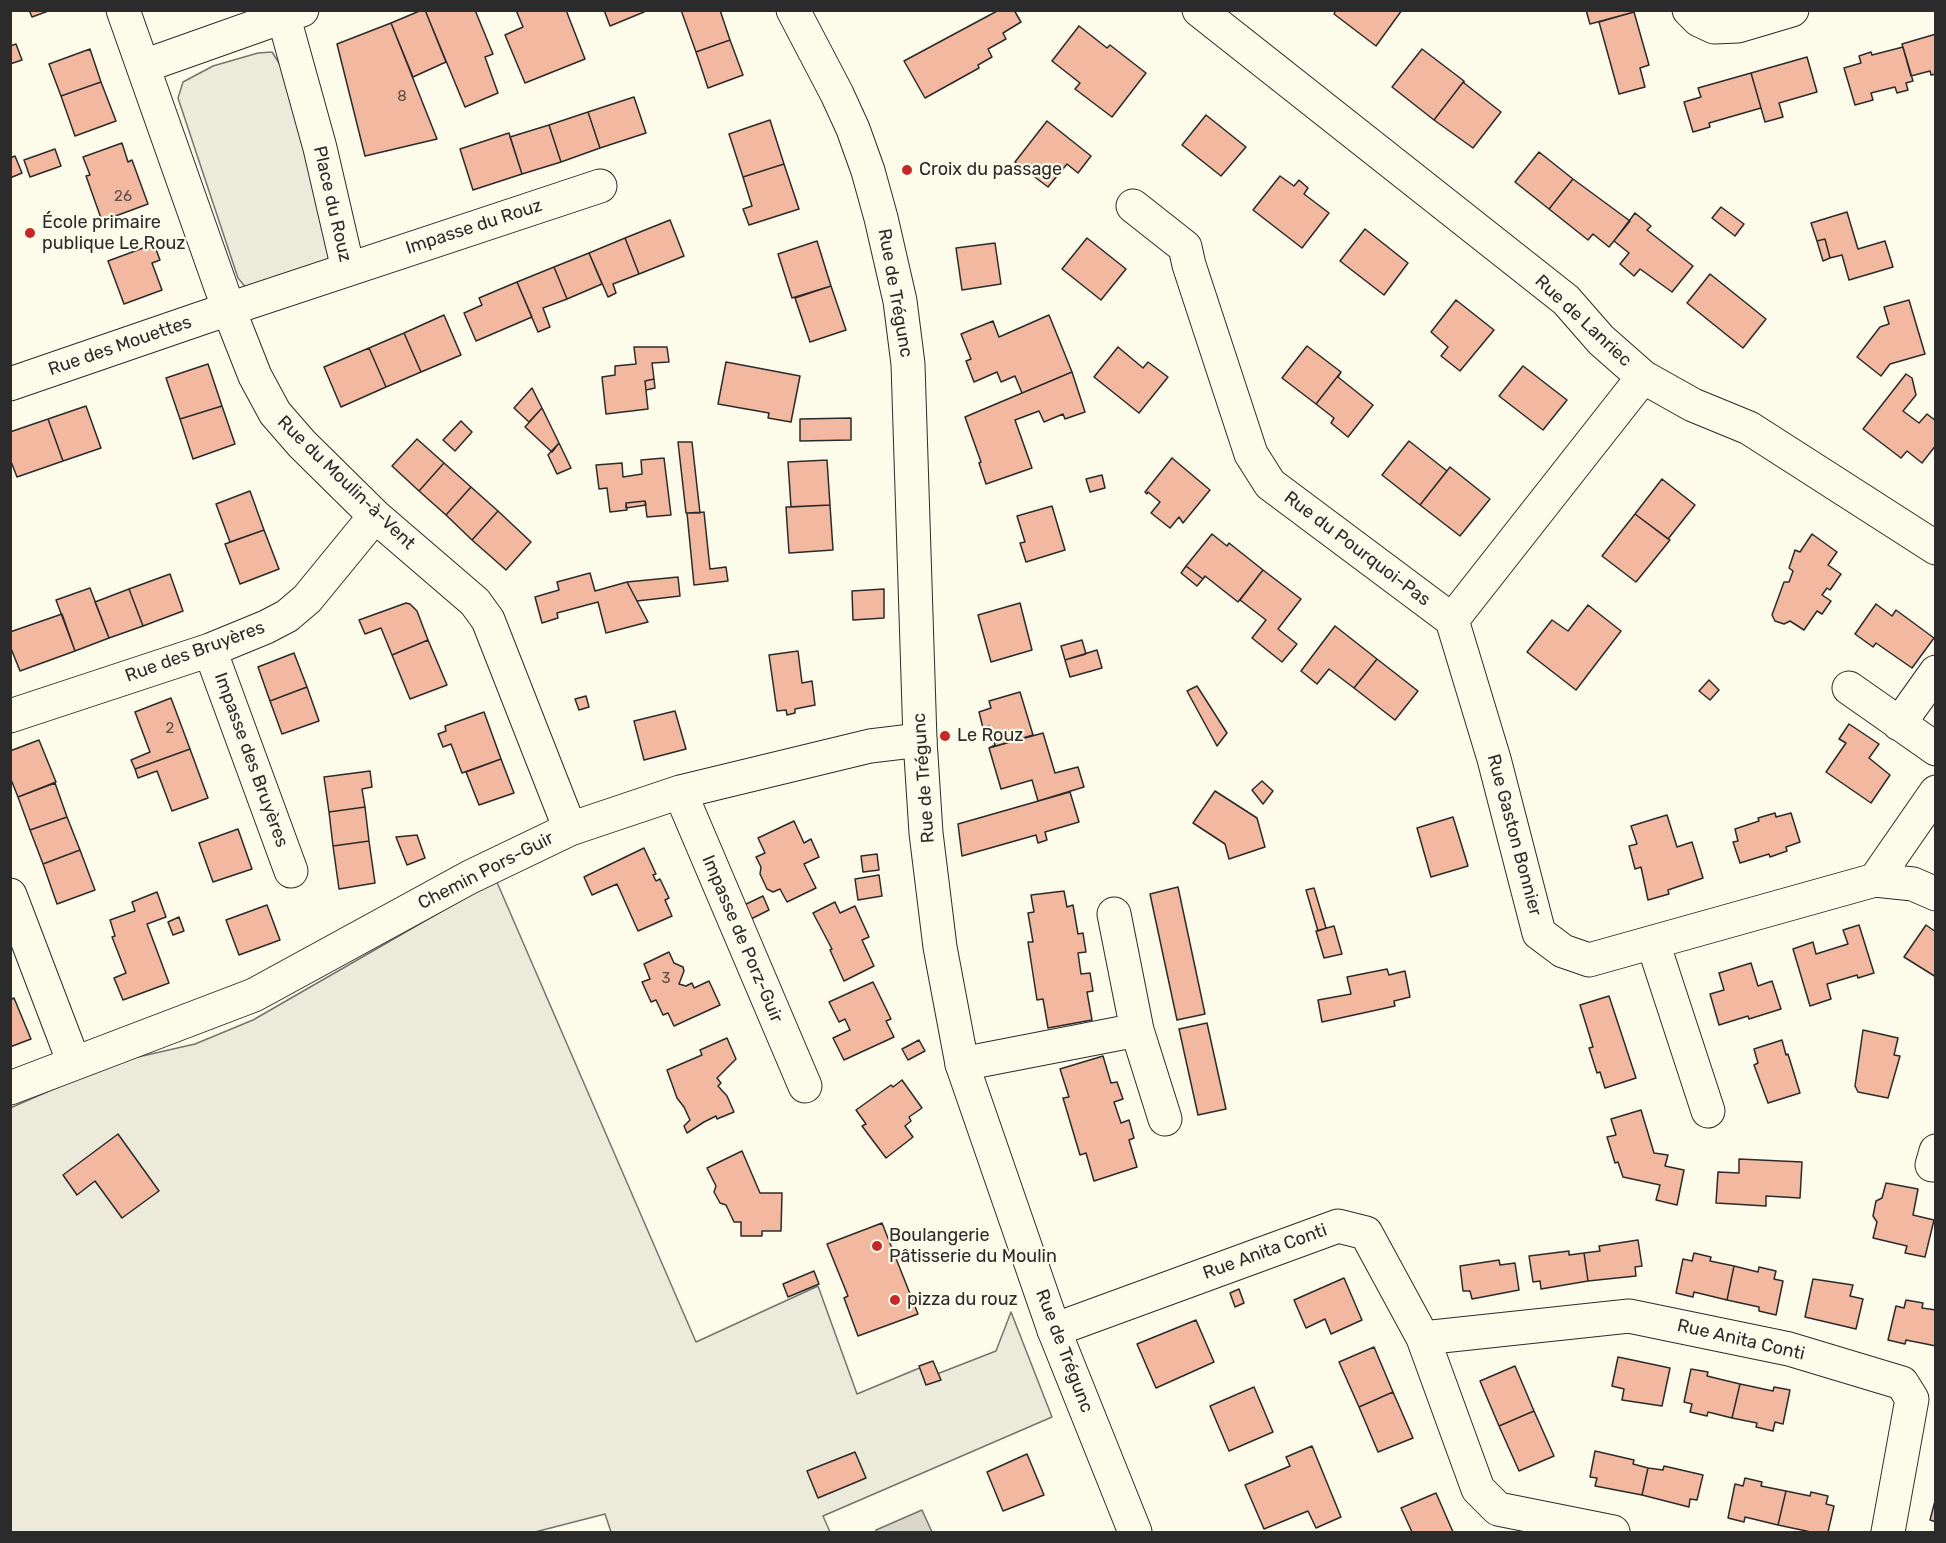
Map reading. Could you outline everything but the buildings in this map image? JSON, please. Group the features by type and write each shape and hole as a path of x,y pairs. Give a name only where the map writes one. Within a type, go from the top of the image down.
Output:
{"street":[{"name":"Rue du Moulin-à-Vent","path":"123,10 229,309 255,376 275,413 302,444 375,516 475,602 488,620 570,829"},
{"name":"Rue de Trégunc","path":"793,10 853,129 870,181 900,301 908,364 920,740 926,833 940,947 962,1064 1054,1330 1135,1533"},
{"name":"Rue de Lanriec","path":"1199,10 1566,300 1601,340 1643,377 1693,405 1749,428 1935,548"},
{"path":"1689,10 1699,20 1714,27 1738,26 1792,10"},
{"path":"144,66 293,14"},
{"name":"Place du Rouz","path":"229,309 348,269 320,148 293,14"},
{"name":"Impasse du Rouz","path":"348,269 600,186"},
{"name":"Rue du Pourquoi-Pas","path":"1133,206 1185,247 1189,266 1251,454 1270,484 1452,620"},
{"name":"Rue des Mouettes","path":"10,384 229,309"},
{"path":"1452,620 1643,377"},
{"name":"Rue des Bruyères","path":"10,716 210,650 266,627 294,610 321,584 375,516"},
{"name":"Rue Gaston Bonnier","path":"1452,620 1494,759 1539,933 1563,951 1589,960 1875,880 1913,884 1935,894"},
{"name":"Impasse des Bruyères","path":"210,650 291,871"},
{"path":"1899,724 1935,672"},
{"path":"1849,688 1935,749"},
{"name":"Chemin Pors-Guir","path":"10,1088 254,995 471,877 570,829 680,792 870,746 920,740"},
{"name":"Impasse de Porz-Guir","path":"680,792 805,1086"},
{"path":"1875,880 1935,792"},
{"path":"10,895 74,1063"},
{"path":"1114,914 1137,1030 1165,1119"},
{"path":"1653,943 1708,1111"},
{"path":"962,1064 1137,1030"},
{"name":"Rue Anita Conti","path":"1054,1330 1338,1226 1366,1233 1423,1338 1478,1489 1498,1509 1613,1533"},
{"name":"Rue Anita Conti","path":"1423,1338 1629,1316 1789,1349 1902,1383 1912,1399 1888,1533"}],"shaded area":[{"path":"272,52 286,74 331,254 322,268 247,289 238,278 178,98 183,82 213,66 258,53"},
{"path":"496,880 696,1342 818,1286 857,1394 933,1364 937,1374 996,1351 1011,1312 1052,1417 823,1516 830,1532 611,1532 605,1514 535,1532 11,1532 10,1108 107,1066 195,1044 253,1020"},
{"path":"922,1510 932,1532 876,1532 876,1530"}],"place":[{"name":"Croix du passage","path":"907,170"},
{"name":"École primaire publique Le Rouz","path":"30,233"},
{"name":"Le Rouz","path":"945,736"},
{"name":"Boulangerie Pâtisserie du Moulin","path":"877,1246"},
{"name":"pizza du rouz","path":"895,1300"}]}
